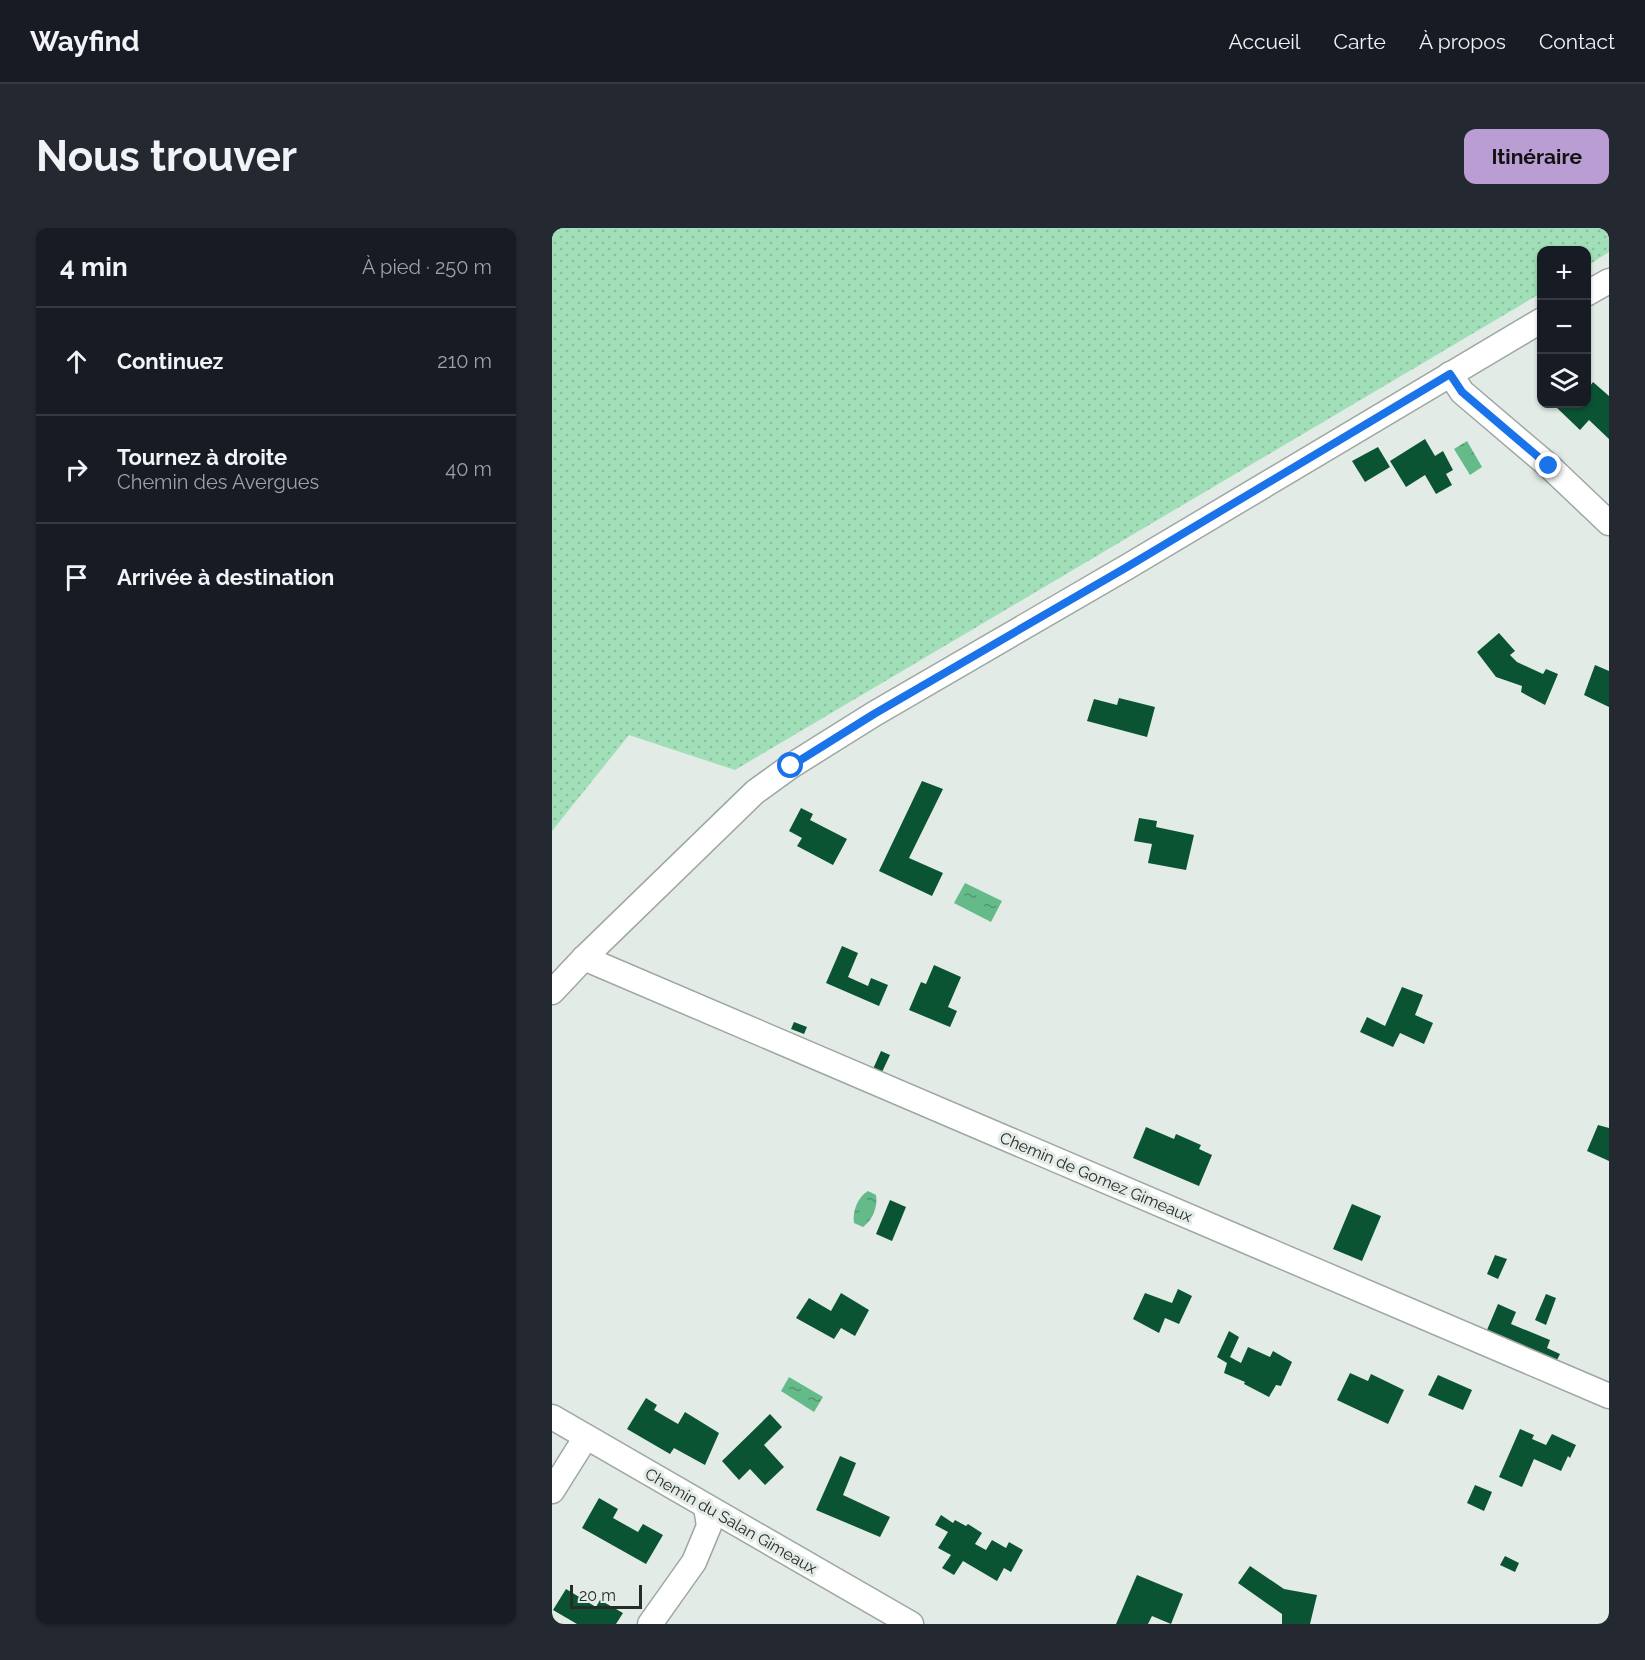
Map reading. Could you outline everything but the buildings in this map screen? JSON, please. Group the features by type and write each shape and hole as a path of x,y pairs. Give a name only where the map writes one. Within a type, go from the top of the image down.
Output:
{"street":[{"path":"1591,292 1609,281"},
{"path":"552,992 755,792 791,766 874,714 1137,561 1537,323"},
{"path":"1450,374 1462,392 1549,466 1609,523"},
{"name":"Chemin de Gomez Gimeaux","path":"584,958 1609,1396"},
{"name":"Chemin du Salan Gimeaux","path":"552,1417 911,1624"},
{"path":"552,1491 586,1437"},
{"path":"650,1624 694,1562 709,1526 706,1507"}],"shaded area":[{"path":"552,228 1609,228 1609,252 1591,263 1591,246 1537,246 1537,295 735,770 629,735 552,831"}],"water":[{"path":"1467,441 1482,467 1470,475 1454,449"},
{"path":"965,883 1002,901 991,922 954,903"},
{"path":"868,1191 876,1195 876,1204 872,1217 863,1227 854,1223 854,1214 859,1201"},
{"path":"789,1377 823,1397 814,1412 781,1391"}],"route":[{"path":"791,766 874,714 1127,567 1450,374 1462,392 1549,466"}]}
